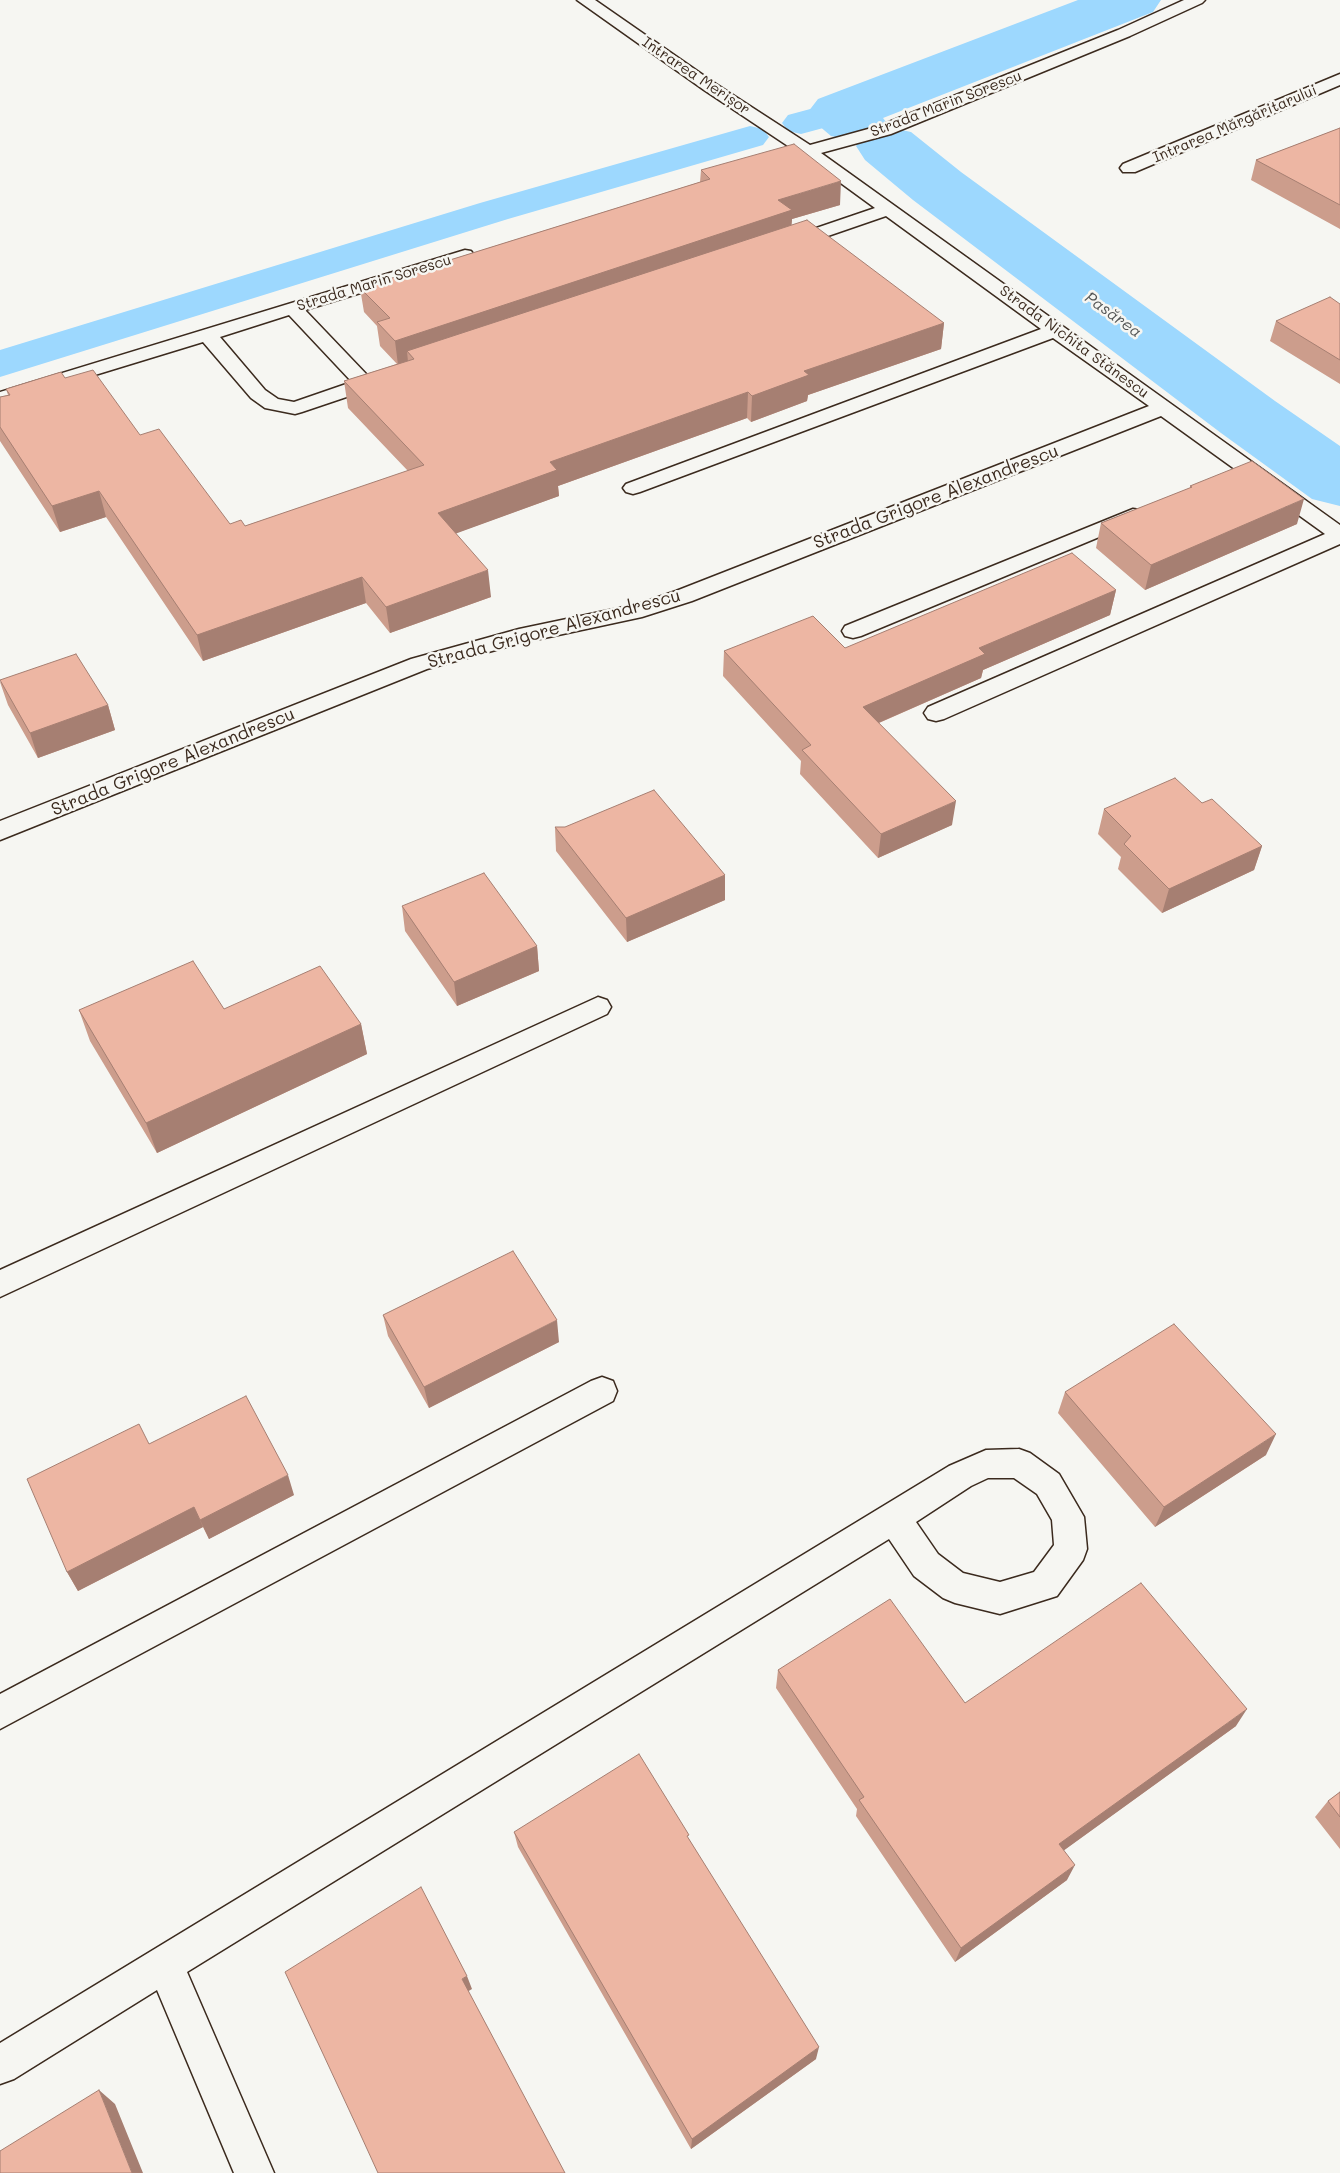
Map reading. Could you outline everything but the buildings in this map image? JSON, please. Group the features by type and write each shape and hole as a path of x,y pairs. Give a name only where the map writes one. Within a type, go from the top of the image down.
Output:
{"street":[{"name":"Intrarea Merișor","path":"585,0 710,87 807,150"},
{"name":"Strada Marin Sorescu","path":"750,168 807,150 884,130 1124,32 1197,0"},
{"name":"Intrarea Mărgăritarului","path":"1129,168 1340,79"},
{"name":"Strada Nichita Stănescu","path":"807,150 1165,407 1238,471 1340,536"},
{"path":"768,250 890,209"},
{"name":"Strada Marin Sorescu","path":"0,398 483,250"},
{"path":"292,308 365,384"},
{"path":"633,488 1056,330"},
{"path":"207,334 258,394 272,404 295,408 403,372"},
{"name":"Strada Grigore Alexandrescu","path":"0,830 419,664 519,636 642,610 684,596 1165,407"},
{"path":"853,631 1156,505"},
{"path":"936,713 1340,536"},
{"path":"0,1284 598,1007"},
{"path":"0,1712 602,1391"},
{"path":"0,2065 165,1966 960,1476 986,1464 1019,1463 1048,1484 1068,1517 1071,1549 1045,1585 1000,1598 955,1587 926,1565 894,1518"},
{"path":"165,1966 254,2173"}],"waterway":[{"name":"Pasărea","path":"854,122 840,112 1132,0"},
{"path":"801,123 840,112"},
{"path":"0,364 494,211 750,137"},
{"name":"Pasărea","path":"888,146 937,186 1248,417 1340,482"}]}
